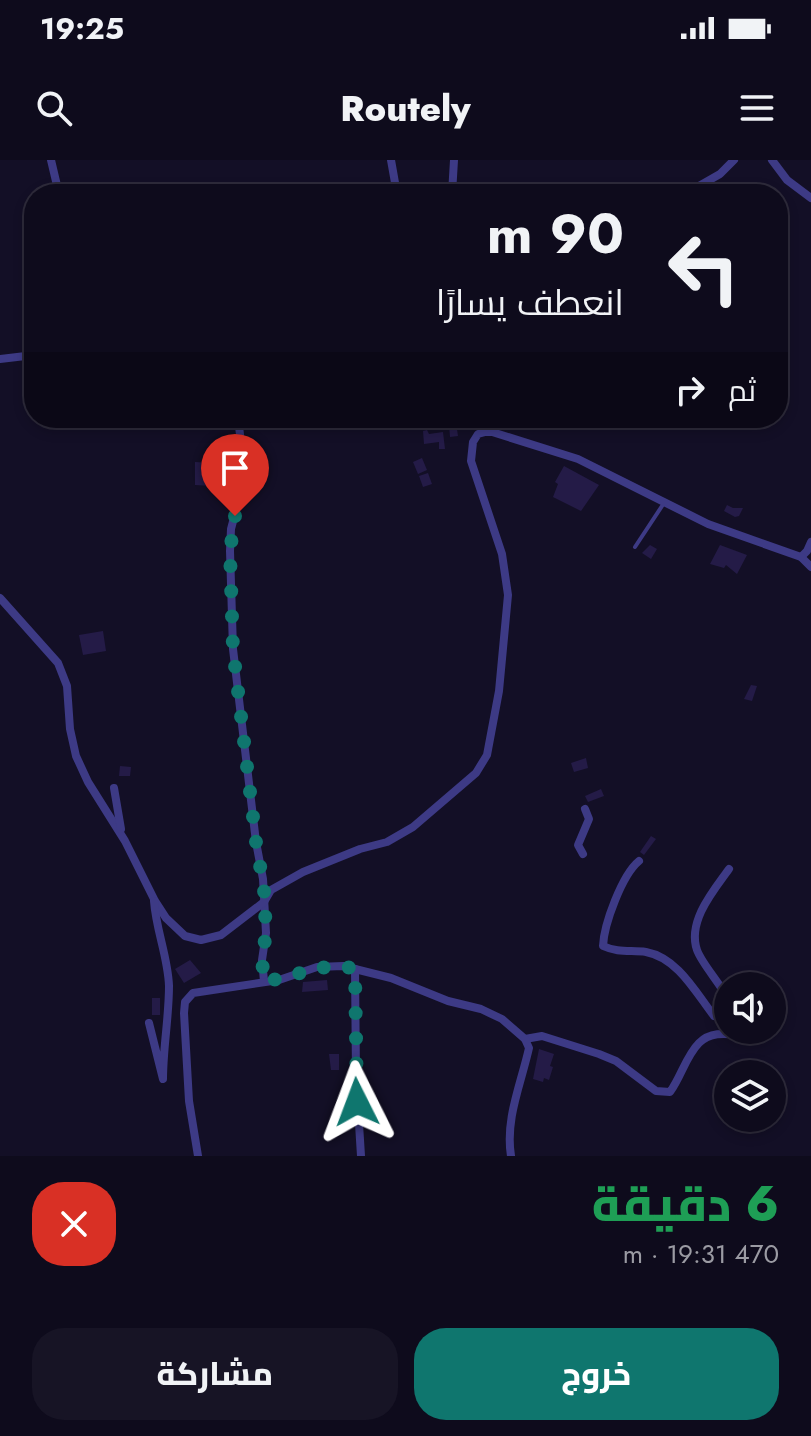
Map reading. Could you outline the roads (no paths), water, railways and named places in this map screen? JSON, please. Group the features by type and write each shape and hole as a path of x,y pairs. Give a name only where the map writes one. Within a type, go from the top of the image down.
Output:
{"street":[{"path":"51,160 57,184"},
{"path":"391,160 395,184"},
{"path":"453,184 454,160"},
{"path":"702,184 720,174 734,160"},
{"path":"772,160 787,180 811,198"},
{"path":"0,359 24,356"},
{"path":"239,428 245,476 231,529 233,649 256,842 262,865 266,933 262,960 264,981"},
{"path":"0,598 58,663 64,674 76,756 154,898 176,929 190,938 201,940 221,935 264,902 271,890 303,872 360,849 387,842 413,827 476,773 487,755 499,691 508,595 502,554 471,461 473,442 478,434 489,431 578,459 708,524 801,557 811,567"},
{"path":"801,557 811,542"},
{"path":"114,788 125,841"},
{"path":"583,854 578,845 589,819 585,809"},
{"path":"639,861 624,882 610,916 603,946 626,952 648,952 661,958 694,987 714,1016"},
{"path":"714,977 697,950 695,934 704,908 729,869"},
{"path":"149,1023 163,1079 169,991 166,952 155,916 154,898"},
{"path":"198,1156 189,1101 185,1002 193,993 279,980 317,967 343,966 391,978 448,1001 481,1009 502,1019 525,1039 529,1048 512,1107 509,1136 511,1156"},
{"path":"355,969 361,1156"},
{"path":"525,1039 542,1036 599,1054 616,1061 656,1091 670,1092 700,1043 714,1034"}],"lane":[{"path":"635,547 664,503"}]}
